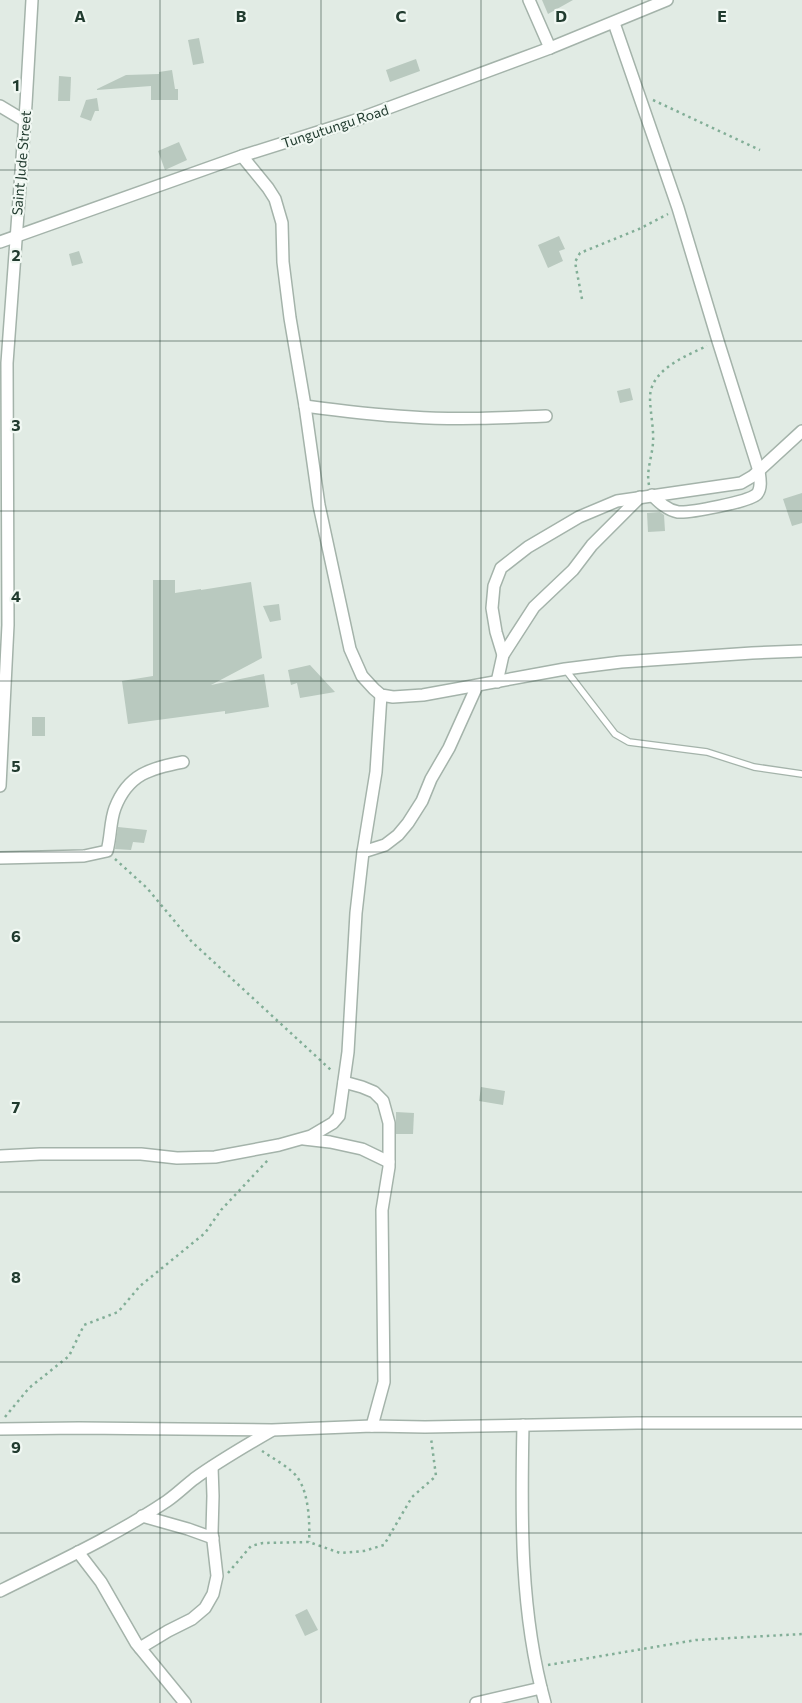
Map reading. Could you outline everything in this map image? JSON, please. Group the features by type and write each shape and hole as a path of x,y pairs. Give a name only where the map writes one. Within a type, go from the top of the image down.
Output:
{"street":[{"name":"Saint Jude Street","path":"0,786 8,544 7,363 32,0"},
{"path":"529,0 550,48"},
{"name":"Tungutungu Road","path":"0,242 242,156 353,121 550,48 667,0"},
{"path":"614,23 678,208 759,471 760,488 756,495 736,502 688,512 677,512 646,496"},
{"path":"0,106 25,121"},
{"path":"242,156 275,199 282,224 283,262 290,318 319,505 350,649 362,676 381,695 393,697 423,695 566,669 621,662 802,651"},
{"path":"305,406 413,417 480,418 546,416"},
{"path":"503,655 496,632 492,608 494,586 501,568 528,547 579,518 617,501 741,483 759,471 802,431"},
{"path":"497,682 503,655 534,607 572,570 592,545 646,496"},
{"path":"363,852 385,845 398,835 408,823 422,801 431,779 449,748 477,686"},
{"path":"0,1156 141,1154 177,1158 215,1157 301,1139 326,1129 339,1116 348,1052 356,913 363,852 376,772 381,695"},
{"path":"0,858 84,856 107,851 115,808 127,786 136,778 156,767 183,762"},
{"path":"344,1082 374,1092 383,1101 389,1123 389,1162 382,1210 384,1382 372,1426"},
{"path":"301,1139 330,1142 362,1150 389,1162"},
{"path":"0,1429 272,1430 372,1426 802,1423"},
{"path":"524,1426 521,1506 524,1575 530,1634 545,1703"},
{"path":"0,1591 78,1552 142,1516 168,1500 212,1467 272,1430"},
{"path":"140,1648 192,1619 205,1608 213,1594 217,1576 213,1538 212,1467"},
{"path":"142,1516 213,1538"},
{"path":"78,1552 101,1582 140,1648 185,1703"},
{"path":"476,1703 541,1688"}],"lane":[{"path":"566,669 615,734 629,742 707,752 754,767 802,774"}],"path":[{"path":"638,92 760,150"},
{"path":"582,299 576,262 580,252 639,228 678,208"},
{"path":"646,496 653,442 650,395 655,379 672,364 718,341"},
{"path":"107,851 147,888 192,942 344,1082"},
{"path":"0,1423 29,1388 69,1356 84,1325 118,1312 140,1286 205,1233 221,1210 279,1145"},
{"path":"215,1586 235,1568 251,1546 262,1543 309,1542 340,1553 364,1551 384,1546 412,1497 436,1476 429,1427"},
{"path":"250,1442 297,1477 306,1498 310,1524 309,1542"},
{"path":"537,1667 696,1640 802,1634"}],"building":[{"path":"542,0 573,0 548,14"},
{"path":"199,38 204,63 193,65 188,40"},
{"path":"416,59 420,71 390,82 386,70"},
{"path":"172,70 175,89 178,89 178,100 151,100 151,86 97,90 126,75 159,74 159,72"},
{"path":"59,76 71,77 70,101 58,101"},
{"path":"97,98 99,111 95,111 91,121 80,117 86,100"},
{"path":"179,142 187,160 165,170 158,151"},
{"path":"559,236 565,249 559,251 563,261 548,268 538,245"},
{"path":"79,251 83,263 72,266 69,254"},
{"path":"630,388 633,400 620,403 617,391"},
{"path":"802,493 802,523 792,526 783,499"},
{"path":"660,512 664,515 665,531 648,532 647,513"},
{"path":"153,580 175,580 175,593 251,582 262,658 211,685 264,674 269,707 225,714 225,711 128,724 122,681 153,676"},
{"path":"279,604 281,620 270,622 263,606"},
{"path":"310,665 335,692 300,698 297,683 291,685 288,670"},
{"path":"32,717 45,717 45,736 32,736"},
{"path":"118,827 147,830 144,843 133,842 131,850 115,849"},
{"path":"481,1087 505,1091 503,1105 479,1101"},
{"path":"396,1112 414,1113 413,1134 396,1134"},
{"path":"307,1609 318,1630 305,1636 295,1615"}]}
